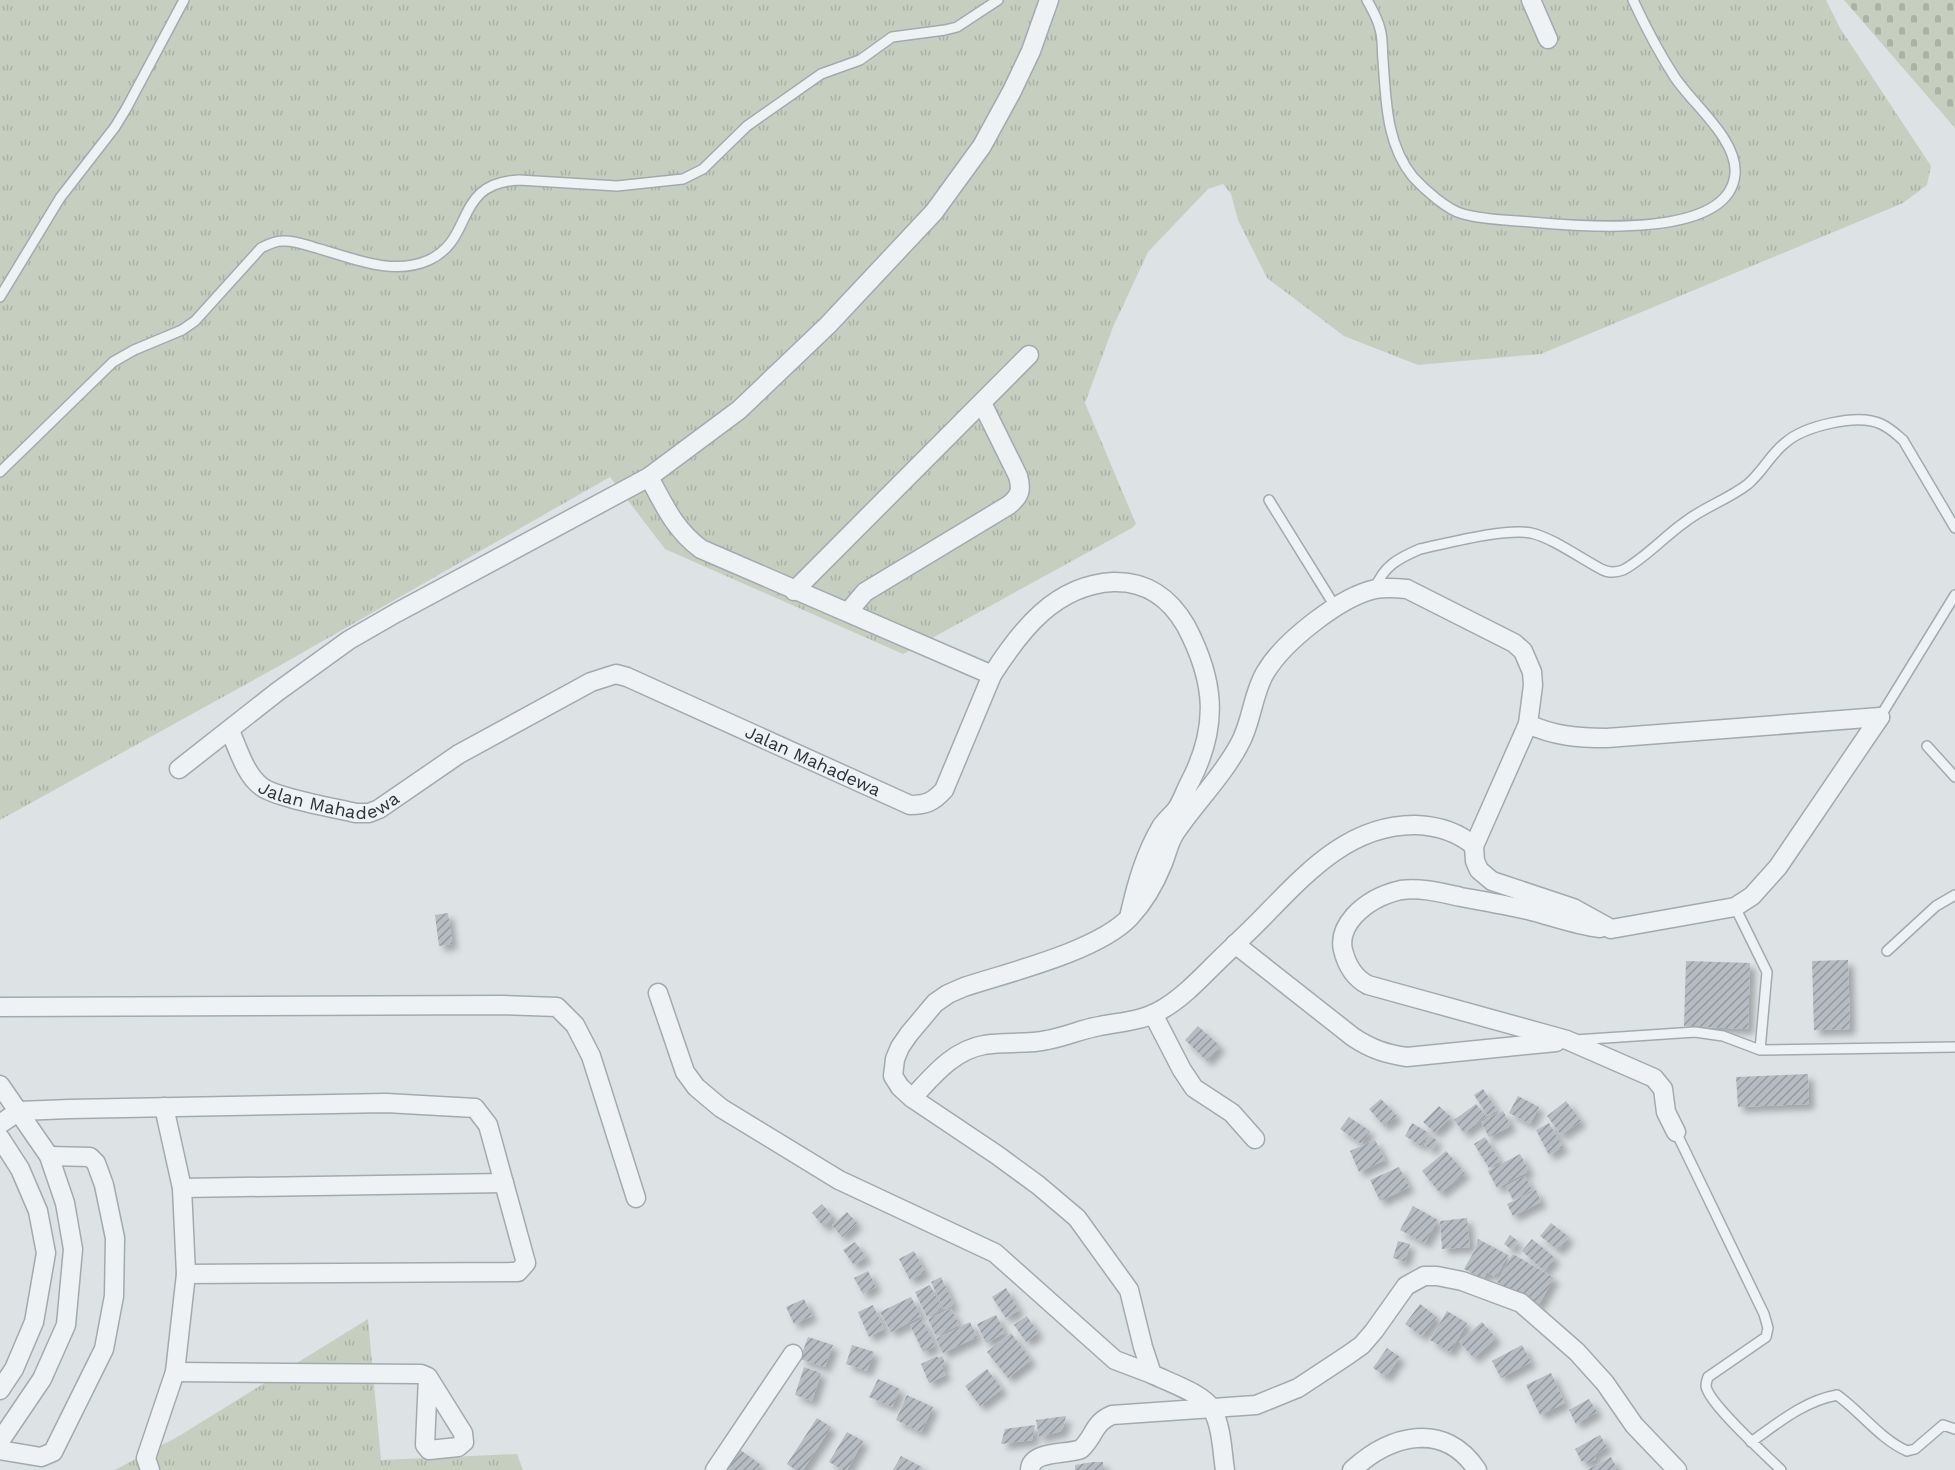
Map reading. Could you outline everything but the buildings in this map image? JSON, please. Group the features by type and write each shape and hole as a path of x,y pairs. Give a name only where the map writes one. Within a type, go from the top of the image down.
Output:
{"street":[{"path":"180,769 277,692 349,640 649,477 738,410 828,325 934,212 982,146 1012,92 1031,51 1049,0"},
{"path":"1532,0 1548,39"},
{"path":"794,591 1029,356"},
{"path":"848,612 865,592 1009,505 1018,497 1021,488 1018,476 982,403"},
{"path":"649,477 677,527 687,539 701,549 992,675"},
{"name":"Jalan Mahadewa","path":"230,731 244,764 261,787 274,793 356,813 369,813 389,803 459,754 591,682 616,675 627,677 910,805 924,805 934,801 944,790 992,675 1015,640 1034,619 1069,594 1089,586 1129,582 1158,594 1181,617 1199,654 1210,691 1209,731 1199,765 1176,810 1162,826 1149,852 1139,878 1129,918"},
{"path":"1152,1374 1129,1290 1077,1218 1005,1161 912,1098 896,1082 892,1068 900,1047 935,1003 948,994 1077,950 1105,936 1129,918 1148,894 1173,836 1241,742 1258,688 1266,672 1292,640 1335,608 1375,589 1392,587 1407,589 1514,643 1522,651 1532,672 1533,685 1528,724 1474,846 1475,861 1485,876 1492,881 1573,908 1611,929"},
{"path":"1528,724 1557,736 1607,738 1880,717"},
{"path":"1676,1132 1666,1112 1663,1089 1654,1078 1567,1040 1368,986 1351,970 1342,946 1343,934 1349,922 1372,900 1394,892 1420,890 1529,910 1578,925 1611,929 1735,907 1752,896 1778,867 1880,717"},
{"path":"912,1098 946,1064 973,1048 1047,1040 1153,1014 1178,999 1316,864 1354,839 1377,830 1401,825 1424,825 1456,833 1474,846"},
{"path":"1235,944 1353,1037 1387,1055 1427,1056 1567,1040"},
{"path":"658,993 685,1072 696,1087 721,1108 839,1180 995,1253 1115,1360 1152,1374 1205,1400 1212,1409 1218,1425 1225,1470"},
{"path":"0,1007 503,1005 557,1007 575,1024 591,1056 636,1198"},
{"path":"1153,1014 1194,1088 1232,1113 1255,1139"},
{"path":"0,1085 49,1156 65,1203 73,1249 66,1325 42,1379 0,1441"},
{"path":"0,1124 19,1111 386,1103 475,1108 488,1125 526,1263 518,1272 186,1274"},
{"path":"150,1470 146,1458 175,1372 186,1274 182,1188 164,1107"},
{"path":"0,1138 20,1169 38,1211 46,1253 34,1322 14,1369 0,1390"},
{"path":"0,1450 41,1457 53,1452 104,1349 114,1296 115,1238 104,1185 96,1163 90,1156 49,1156"},
{"path":"182,1188 504,1183"},
{"path":"1030,1470 1031,1464 1038,1457 1081,1449 1097,1424 1112,1415 1256,1405 1298,1388 1362,1344 1410,1283 1424,1276 1462,1281 1521,1303 1577,1352 1605,1383 1634,1425 1677,1470"},
{"path":"715,1470 793,1354"},
{"path":"175,1372 421,1374 428,1377"},
{"path":"1352,1470 1380,1449 1412,1438 1431,1438 1448,1443 1462,1453 1477,1470"}],"lane":[{"path":"0,297 60,198 115,127 184,0"},
{"path":"0,472 100,373 123,356 182,330 195,321 261,249 271,243 293,242 376,264 403,267 430,260 442,252 451,243 475,196 493,185 506,181 617,186 682,179 703,169 747,126 821,74 860,60 892,37 957,27 998,0"},
{"path":"1367,0 1381,30 1387,114 1394,141 1403,162 1414,177 1443,204 1461,214 1482,218 1603,228 1653,224 1681,219 1703,211 1721,202 1731,188 1735,172 1731,154 1721,134 1676,79 1654,45 1633,0"},
{"path":"1375,589 1381,573 1387,566 1415,551 1505,533 1532,534 1545,538 1601,570 1619,571 1630,566 1686,520 1749,483 1783,444 1794,436 1830,424 1850,421 1866,420 1880,423 1903,440 1955,528"},
{"path":"1269,500 1335,608"},
{"path":"1880,717 1955,595"},
{"path":"1928,746 1955,777"},
{"path":"1887,951 1936,906 1955,895"},
{"path":"1735,907 1767,972 1760,1050"},
{"path":"1567,1040 1695,1032 1723,1036 1760,1050 1955,1047"},
{"path":"1676,1132 1764,1314 1768,1328 1766,1336 1708,1377 1706,1386 1712,1398 1751,1442 1781,1470"},
{"path":"1751,1442 1790,1414 1821,1398 1837,1395 1881,1433 1907,1451 1915,1449 1943,1425 1955,1429"}],"green space":[{"path":"0,0 1826,0 1840,28 1931,166 1927,185 1903,203 1541,354 1418,365 1344,336 1267,278 1238,220 1231,194 1223,184 1208,189 1148,252 1113,327 1085,403 1136,524 903,654 665,549 610,477 279,666 0,820"},
{"path":"1844,0 1955,0 1955,128"},
{"path":"368,1319 381,1460 517,1454 523,1470 115,1470 179,1436"}]}
